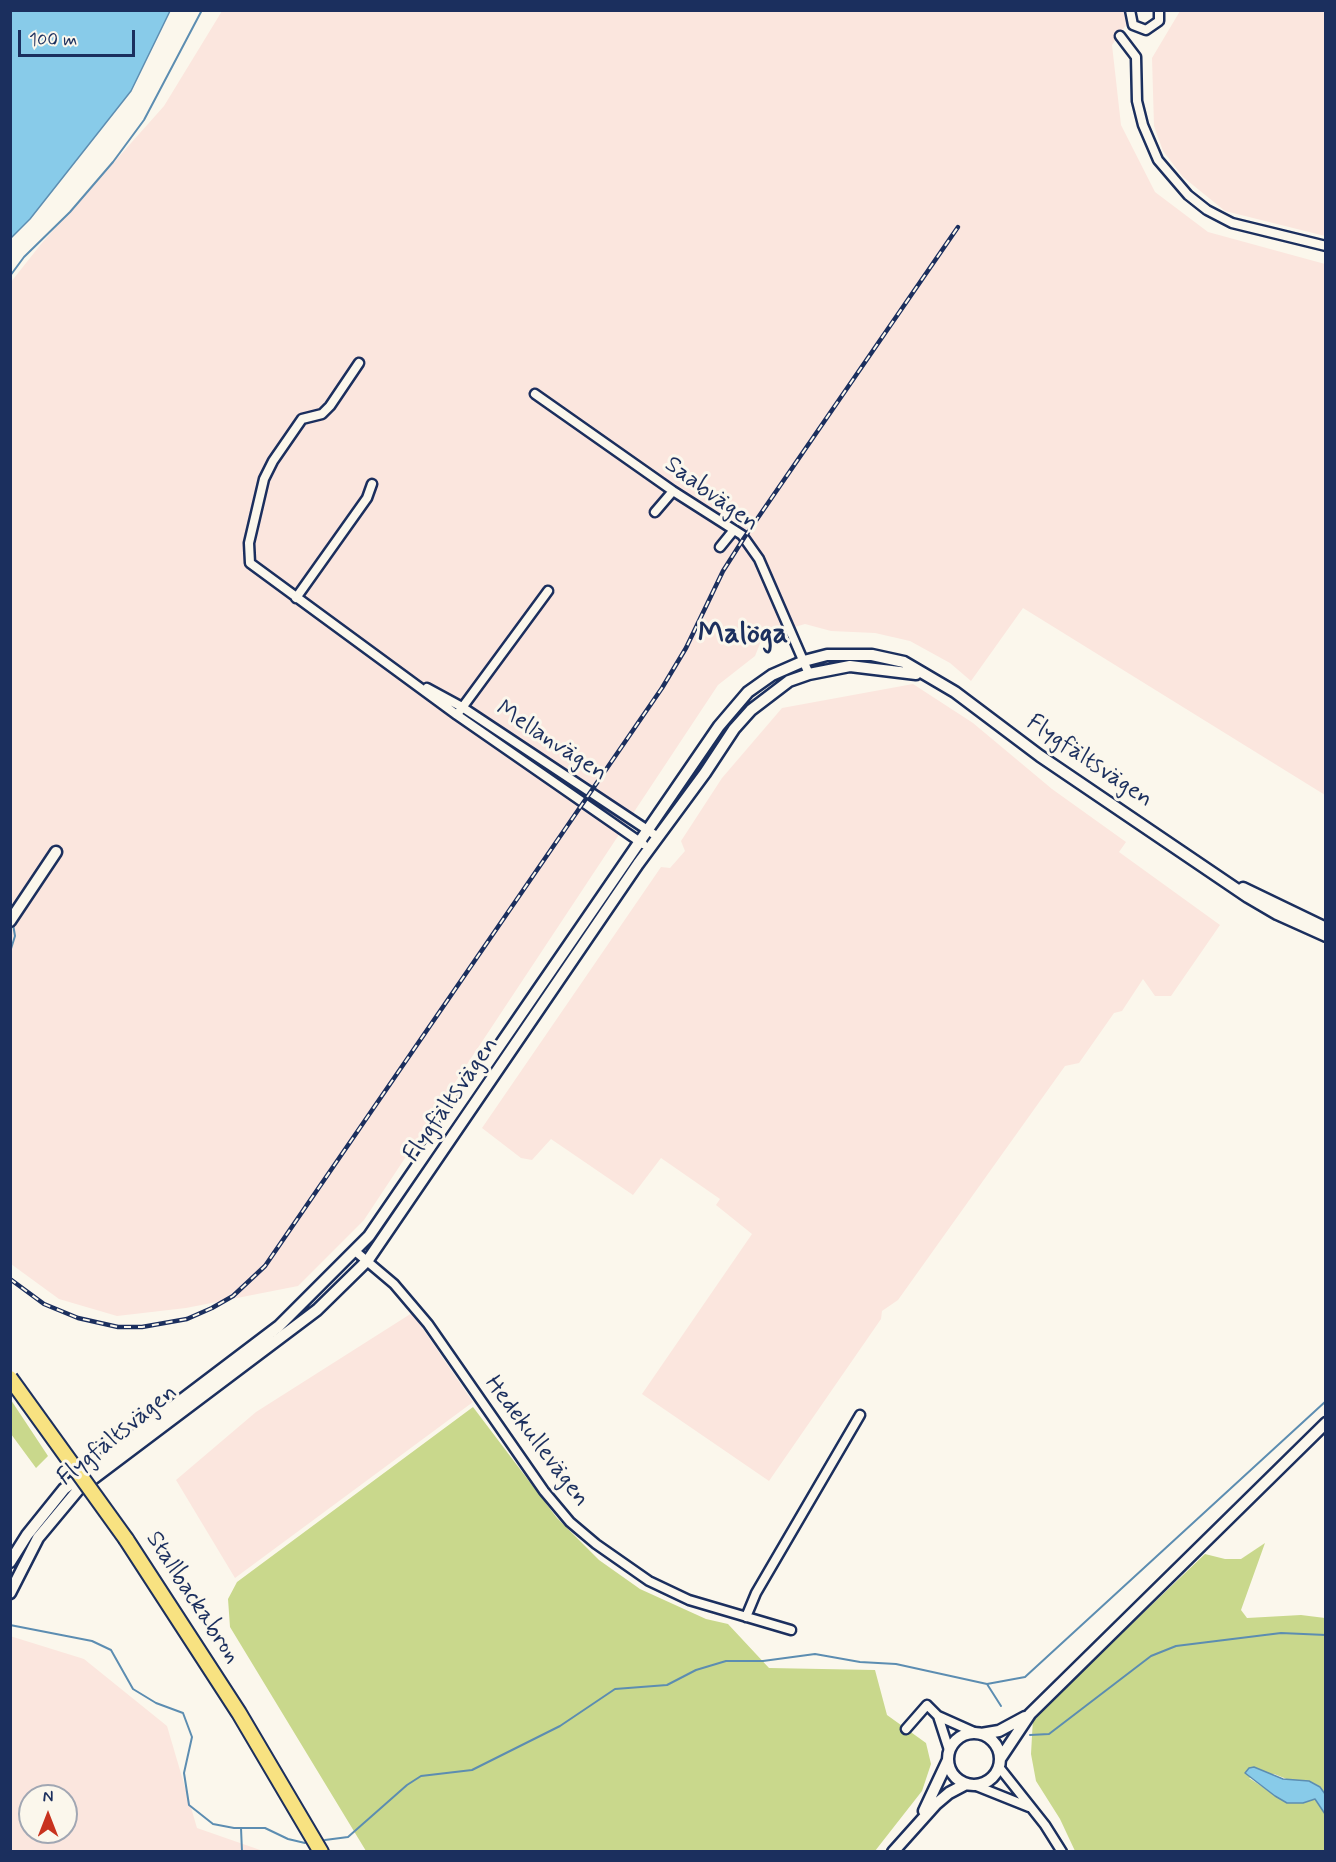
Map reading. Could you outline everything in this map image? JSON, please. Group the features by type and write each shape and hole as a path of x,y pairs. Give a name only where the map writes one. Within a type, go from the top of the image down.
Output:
{"highway":[{"name":"Stallbackabron","path":"10,1378 126,1539 239,1713 321,1851"}],"street":[{"path":"1130,10 1133,25 1146,30 1159,21 1159,10"},
{"path":"1120,36 1136,57 1137,101 1143,125 1158,160 1188,195 1207,210 1232,223 1326,246"},
{"name":"Mellanvägen","path":"359,363 322,414 302,419 273,461 262,487 249,543 249,560 254,568 418,684 658,837"},
{"name":"Saabvägen","path":"535,394 744,538 759,559 809,674"},
{"path":"296,598 368,498 372,484"},
{"path":"655,513 673,491"},
{"path":"720,547 733,531"},
{"path":"459,711 548,591"},
{"name":"Flygfältsvägen","path":"10,1562 27,1534 64,1489 264,1339 295,1313 356,1251 405,1185 731,710 772,675 804,661 827,655 872,655 904,662 922,675 955,692 1040,756 1276,914 1326,936"},
{"name":"Flygfältsvägen","path":"11,1590 38,1538 78,1490 300,1323 368,1260 658,837 734,729 751,710 789,681 809,674 850,666 922,675"},
{"name":"Mellanvägen","path":"459,711 650,849"},
{"path":"14,916 56,852"},
{"name":"Flygfältsvägen","path":"1231,884 1252,891 1326,928"},
{"name":"Hedekullevägen","path":"356,1251 394,1284 428,1323 544,1491 570,1522 613,1557 649,1581 689,1600 791,1630"},
{"path":"746,1617 756,1593 860,1415"},
{"path":"893,1851 949,1792 989,1780 1030,1714 1326,1423"},
{"path":"906,1729 927,1705 938,1716 979,1733 995,1743 999,1763 1062,1851"},
{"path":"920,1820 949,1755 960,1737 999,1731 1030,1714"},
{"path":"938,1716 953,1774 970,1784 1029,1807"}],"shaded area":[{"path":"222,11 1136,11 1112,45 1121,125 1155,192 1208,232 1325,264 1325,795 1023,608 971,681 950,663 910,641 875,633 831,631 805,624 763,636 755,656 718,685 364,1220 298,1286 186,1308 117,1316 59,1299 11,1264 11,282 41,244 164,106"},
{"path":"1180,11 1325,11 1325,236 1225,211 1183,177 1163,151 1154,126 1152,58"},
{"path":"913,684 973,723 1052,789 1126,842 1119,852 1220,925 1171,996 1155,996 1143,979 1122,1011 1114,1013 1079,1063 1065,1066 898,1300 882,1311 881,1319 769,1481 642,1394 752,1234 716,1205 720,1199 661,1158 633,1195 551,1139 532,1160 521,1158 482,1128 661,867 670,868 685,851 681,841 722,778 782,708"},
{"path":"412,1313 473,1402 235,1578 176,1480 256,1412"},
{"path":"10,1636 84,1659 167,1726 197,1828 263,1851 11,1851"}],"green space":[{"path":"11,1400 48,1456 36,1468 11,1434"},
{"path":"473,1407 557,1518 599,1560 640,1589 706,1619 728,1624 769,1668 875,1670 887,1715 926,1743 931,1764 922,1791 875,1851 366,1851 230,1627 228,1599 237,1582"},
{"path":"1265,1543 1241,1610 1247,1618 1301,1615 1325,1618 1325,1794 1274,1774 1249,1778 1287,1803 1303,1803 1315,1799 1318,1801 1325,1814 1325,1851 1075,1851 1060,1819 1036,1781 1031,1754 1033,1718 1205,1554 1225,1559 1241,1559"}],"water":[{"path":"11,10 170,11 131,91 30,219 11,238"},
{"path":"1254,1767 1283,1779 1309,1781 1320,1787 1325,1794 1325,1814 1315,1799 1303,1803 1287,1803 1275,1796 1245,1773 1249,1768"}],"waterway":[{"path":"10,276 24,257 70,212 113,162 144,120 202,10"},
{"path":"10,952 15,936 13,924"},
{"path":"325,1840 348,1837 407,1785 421,1776 472,1770 560,1726 615,1689 667,1685 696,1670 726,1661 763,1661 815,1654 860,1662 896,1664 987,1684 1025,1677 1326,1401"},
{"path":"10,1625 92,1641 111,1650 133,1689 156,1703 183,1713 192,1737 184,1773 189,1805 213,1824 234,1828 265,1828 288,1839 305,1843"},
{"path":"1030,1735 1049,1734 1151,1656 1176,1646 1281,1633 1326,1635"},
{"path":"987,1684 1001,1706"},
{"path":"241,1828 242,1852"}],"railway":[{"path":"10,1279 44,1304 78,1318 118,1327 142,1327 187,1319 212,1308 233,1296 265,1266 662,688 686,648 723,571 744,538 958,227"}],"district":[{"name":"Malöga","path":"743,636"}]}
